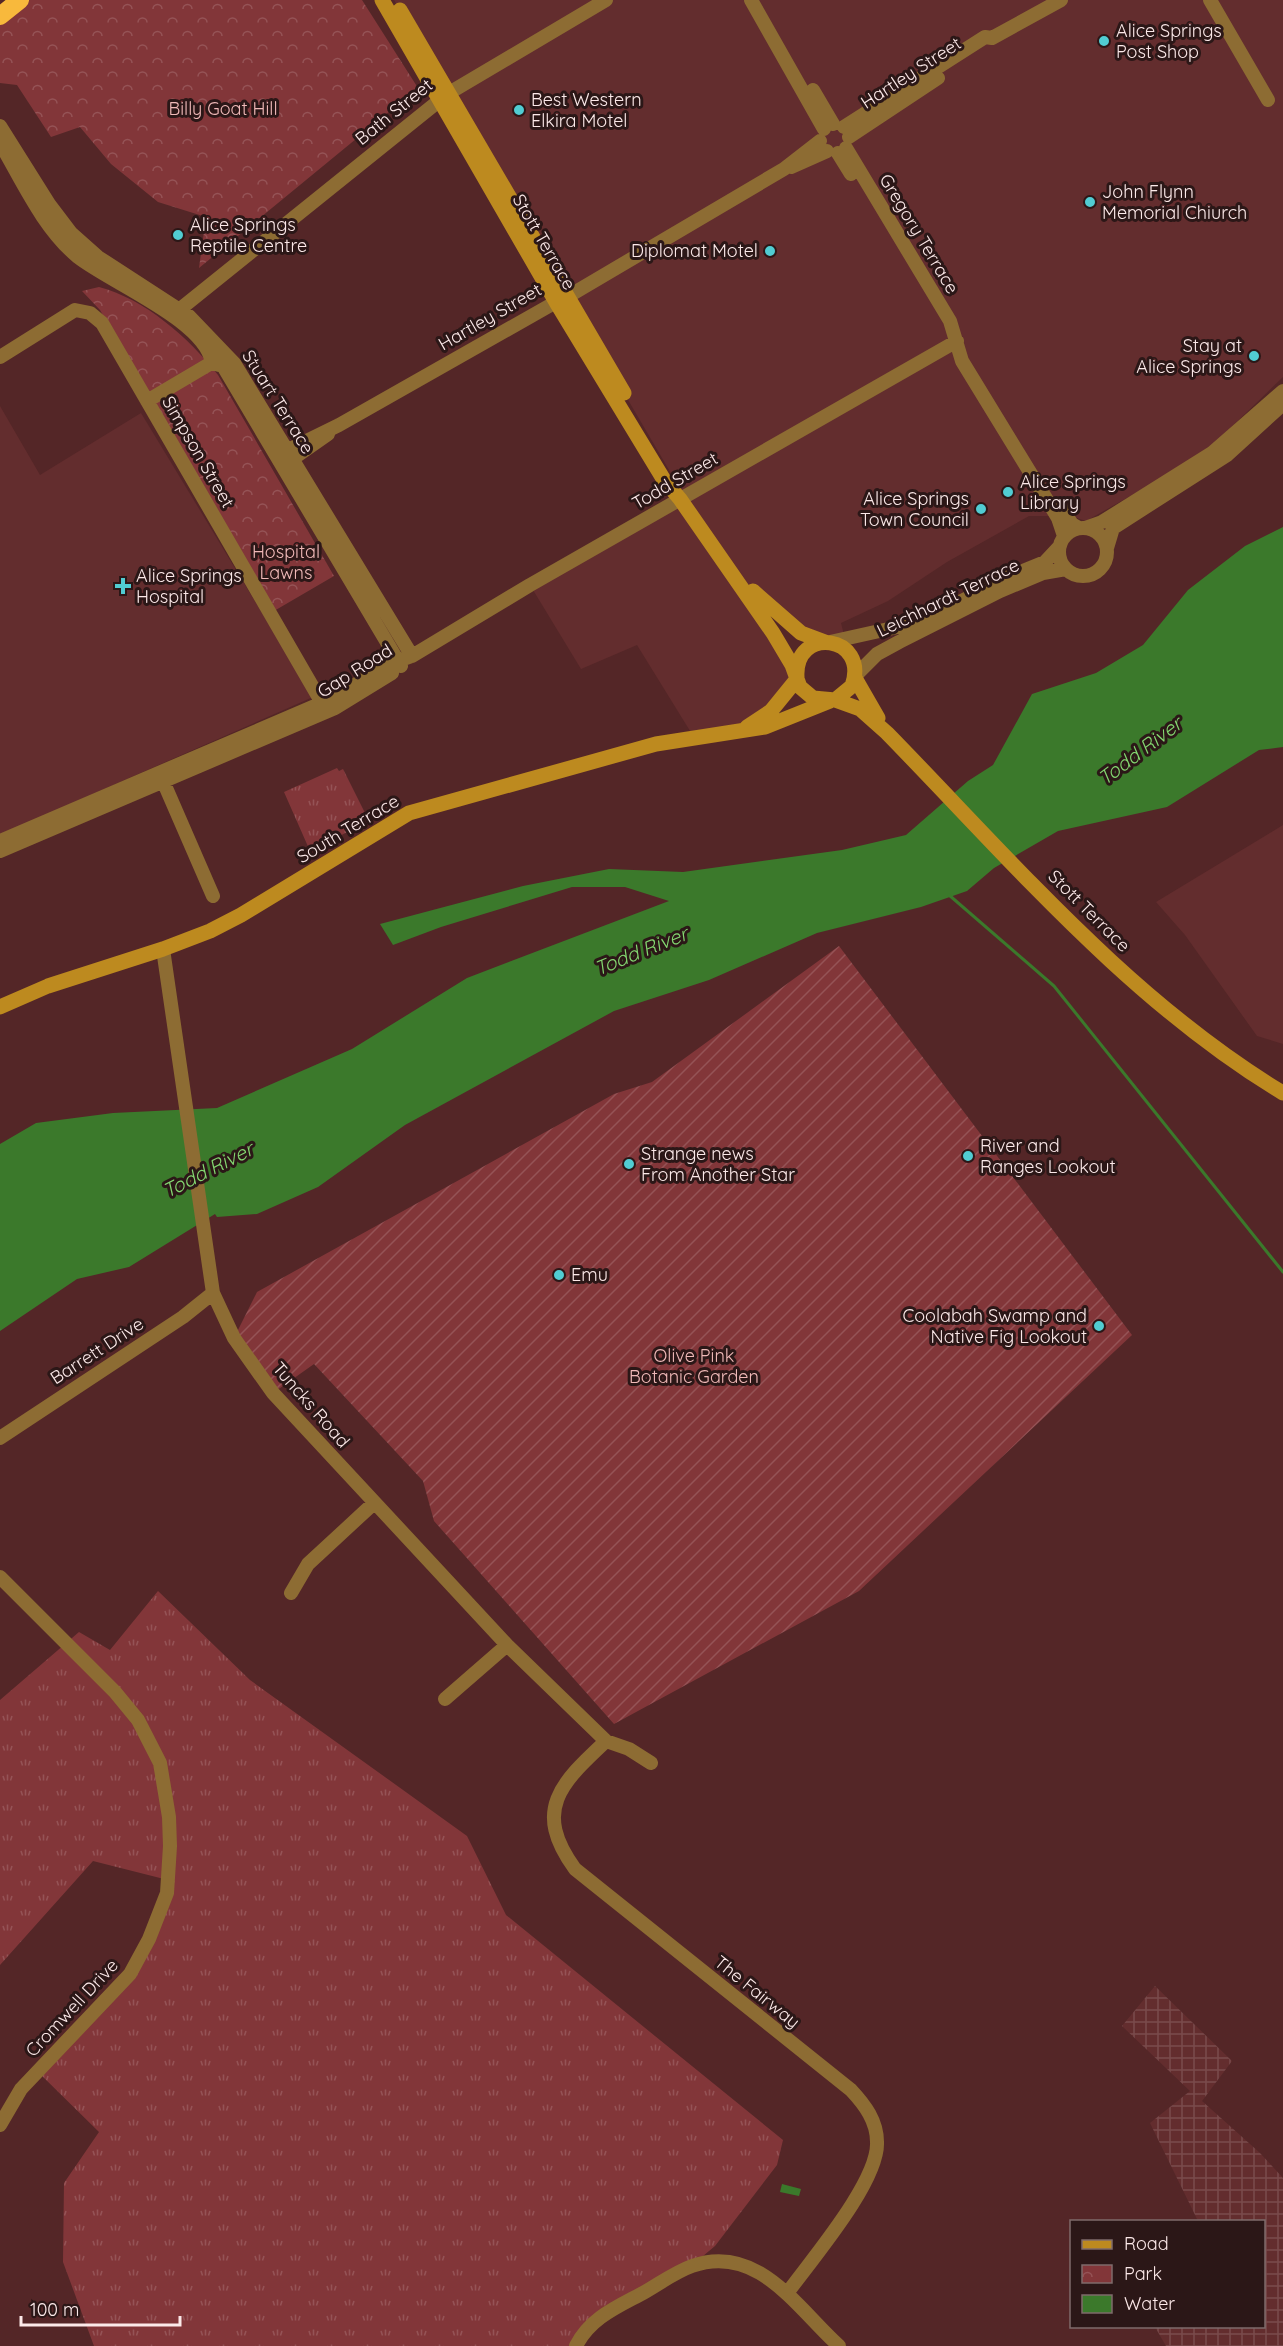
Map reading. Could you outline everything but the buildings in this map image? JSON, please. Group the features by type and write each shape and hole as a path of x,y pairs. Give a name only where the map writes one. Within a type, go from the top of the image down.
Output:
{"highway":[{"path":"0,16 20,0"}],"main road":[{"name":"Stott Terrace","path":"382,0 445,96"},
{"name":"Stott Terrace","path":"394,0 445,96 664,480 680,499 773,633 797,678"},
{"name":"Stott Terrace","path":"717,554 788,623 812,639 829,642"},
{"path":"829,642 848,652 853,659 855,677 848,692 832,701 821,701 806,693 797,678 799,660 811,646 829,642"},
{"name":"Stott Terrace","path":"855,677 887,733"},
{"name":"South Terrace","path":"733,733 771,711 797,678"},
{"name":"Stott Terrace","path":"832,701 860,709 887,733 1124,973 1182,1023 1239,1066 1283,1093"},
{"name":"South Terrace","path":"0,1007 48,986 164,949 210,931 241,915 409,813 656,744 733,733 778,723 832,701"}],"street":[{"name":"Bath Street","path":"181,316 222,276 445,96 606,0"},
{"name":"Gregory Terrace","path":"751,0 943,325 957,341 1067,518 1082,528"},
{"name":"Gregory Terrace","path":"761,0 835,139"},
{"name":"Hartley Street","path":"285,457 562,299 835,139 985,37 992,39 1060,0"},
{"path":"1210,0 1268,100"},
{"name":"Stuart Terrace","path":"0,126 49,204 71,233 98,257 181,316 226,354 241,372 285,457 400,663"},
{"name":"Stuart Terrace","path":"0,144 47,222 69,249 116,282 181,316 210,351 212,363 222,366 229,375 285,457 412,656"},
{"name":"Simpson Street","path":"0,357 75,310 90,313 102,323 322,703"},
{"name":"Gregory Terrace","path":"957,341 962,361 1058,518 1062,542"},
{"name":"Todd Street","path":"412,656 680,499 957,341"},
{"path":"147,401 226,354"},
{"path":"1283,391 1212,453 1102,522 1082,528 1062,542 1060,559 1066,569 1077,575 1091,574 1102,566 1113,528 1227,455 1283,404"},
{"path":"1082,528 1101,536 1107,548"},
{"name":"Leichhardt Terrace","path":"829,642 902,626 940,612 1003,579 1045,562 1062,542"},
{"name":"Leichhardt Terrace","path":"855,677 877,654 899,642 1000,591 1044,572 1066,569"},
{"name":"Gap Road","path":"161,777 322,703 412,656"},
{"name":"Gap Road","path":"0,841 335,708 366,690 400,663"},
{"path":"161,777 213,896"},
{"name":"Gap Road","path":"0,851 129,790"},
{"name":"Tuncks Road","path":"164,949 213,1293 234,1338 261,1378 507,1645 606,1742 629,1749 651,1763"},
{"name":"Barrett Drive","path":"0,1438 183,1317 213,1293"},
{"path":"291,1593 308,1564 374,1503"},
{"name":"Cromwell Drive","path":"0,1577 108,1685 138,1720 160,1763 169,1817 170,1846 167,1893 149,1939 130,1974 21,2089 0,2126"},
{"path":"445,1699 507,1645"},
{"name":"The Fairway","path":"606,1742 568,1776 562,1788 553,1822 555,1836 562,1852 574,1869 851,2090 866,2106 875,2126 878,2143 875,2162 863,2186 788,2292"},
{"path":"576,2346 583,2332 600,2317 691,2266 713,2261 737,2262 752,2267 788,2292 797,2306 839,2346"}],"shaded area":[{"path":"394,0 1283,0 1283,377 1215,443 1148,486 1086,521 1071,516 1029,516 947,562 888,601 841,623 845,639 834,643 770,608 721,558 796,669 751,725 695,739 637,645 581,669 530,585 680,499 672,475"},
{"name":"Alice Springs Hospital","path":"0,406 40,475 141,413 313,697 0,835"},
{"path":"1283,825 1283,1044 1257,1036 1185,935 1156,902"},
{"path":"1155,1986 1232,2061 1202,2101 1260,2153 1283,2178 1283,2346 1166,2346 1156,2328 1265,2328 1265,2220 1198,2220 1150,2123 1190,2091 1122,2026"}],"green space":[{"name":"Billy Goat Hill","path":"22,0 362,0 418,88 199,268 206,217 158,202 111,164 80,127 51,137 17,85 0,83 0,21"},
{"name":"Hospital Lawns","path":"99,287 149,310 194,347 218,375 334,576 274,611 100,310 82,291"},
{"path":"337,768 339,771 343,769 369,821 310,851 284,792"},
{"name":"Olive Pink Botanic Garden","path":"839,946 1132,1335 859,1591 614,1724 434,1521 423,1481 314,1364 273,1393 234,1338 257,1292 614,1094 652,1082"},
{"path":"158,1591 250,1680 467,1836 506,1915 783,2140 777,2165 715,2246 691,2266 600,2317 576,2346 94,2346 63,2262 64,2183 99,2132 37,2071 130,1974 168,1880 93,1861 0,1965 0,1700 79,1632 110,1650"}],"water":[{"name":"Todd River","path":"1283,527 1283,747 1259,750 1167,807 1058,831 994,868 967,891 921,907 817,933 709,980 614,1011 405,1125 318,1187 257,1214 217,1217 215,1214 129,1267 77,1279 0,1331 0,1144 36,1123 113,1113 217,1108 352,1049 467,978 669,901 625,887 572,887 441,927 393,945 380,924 523,886 609,869 683,872 842,850 906,835 968,781 993,765 1032,694 1096,673 1143,645 1188,590 1245,546"},
{"path":"782,2184 801,2189 799,2196 780,2192"}],"waterway":[{"path":"949,895 1054,986 1283,1272"}],"place":[{"name":"Alice Springs Post Shop","path":"1104,41"},
{"name":"Best Western Elkira Motel","path":"519,110"},
{"name":"John Flynn Memorial Chiurch","path":"1090,202"},
{"name":"Alice Springs Reptile Centre","path":"178,235"},
{"name":"Diplomat Motel","path":"770,251"},
{"name":"Stay at Alice Springs","path":"1254,356"},
{"name":"Alice Springs Library","path":"1008,492"},
{"name":"Alice Springs Town Council","path":"981,509"},
{"name":"Alice Springs Hospital","path":"123,586"},
{"name":"River and Ranges Lookout","path":"968,1156"},
{"name":"Strange news From Another Star","path":"629,1164"},
{"name":"Emu","path":"559,1275"},
{"name":"Coolabah Swamp and Native Fig Lookout","path":"1099,1326"}]}
